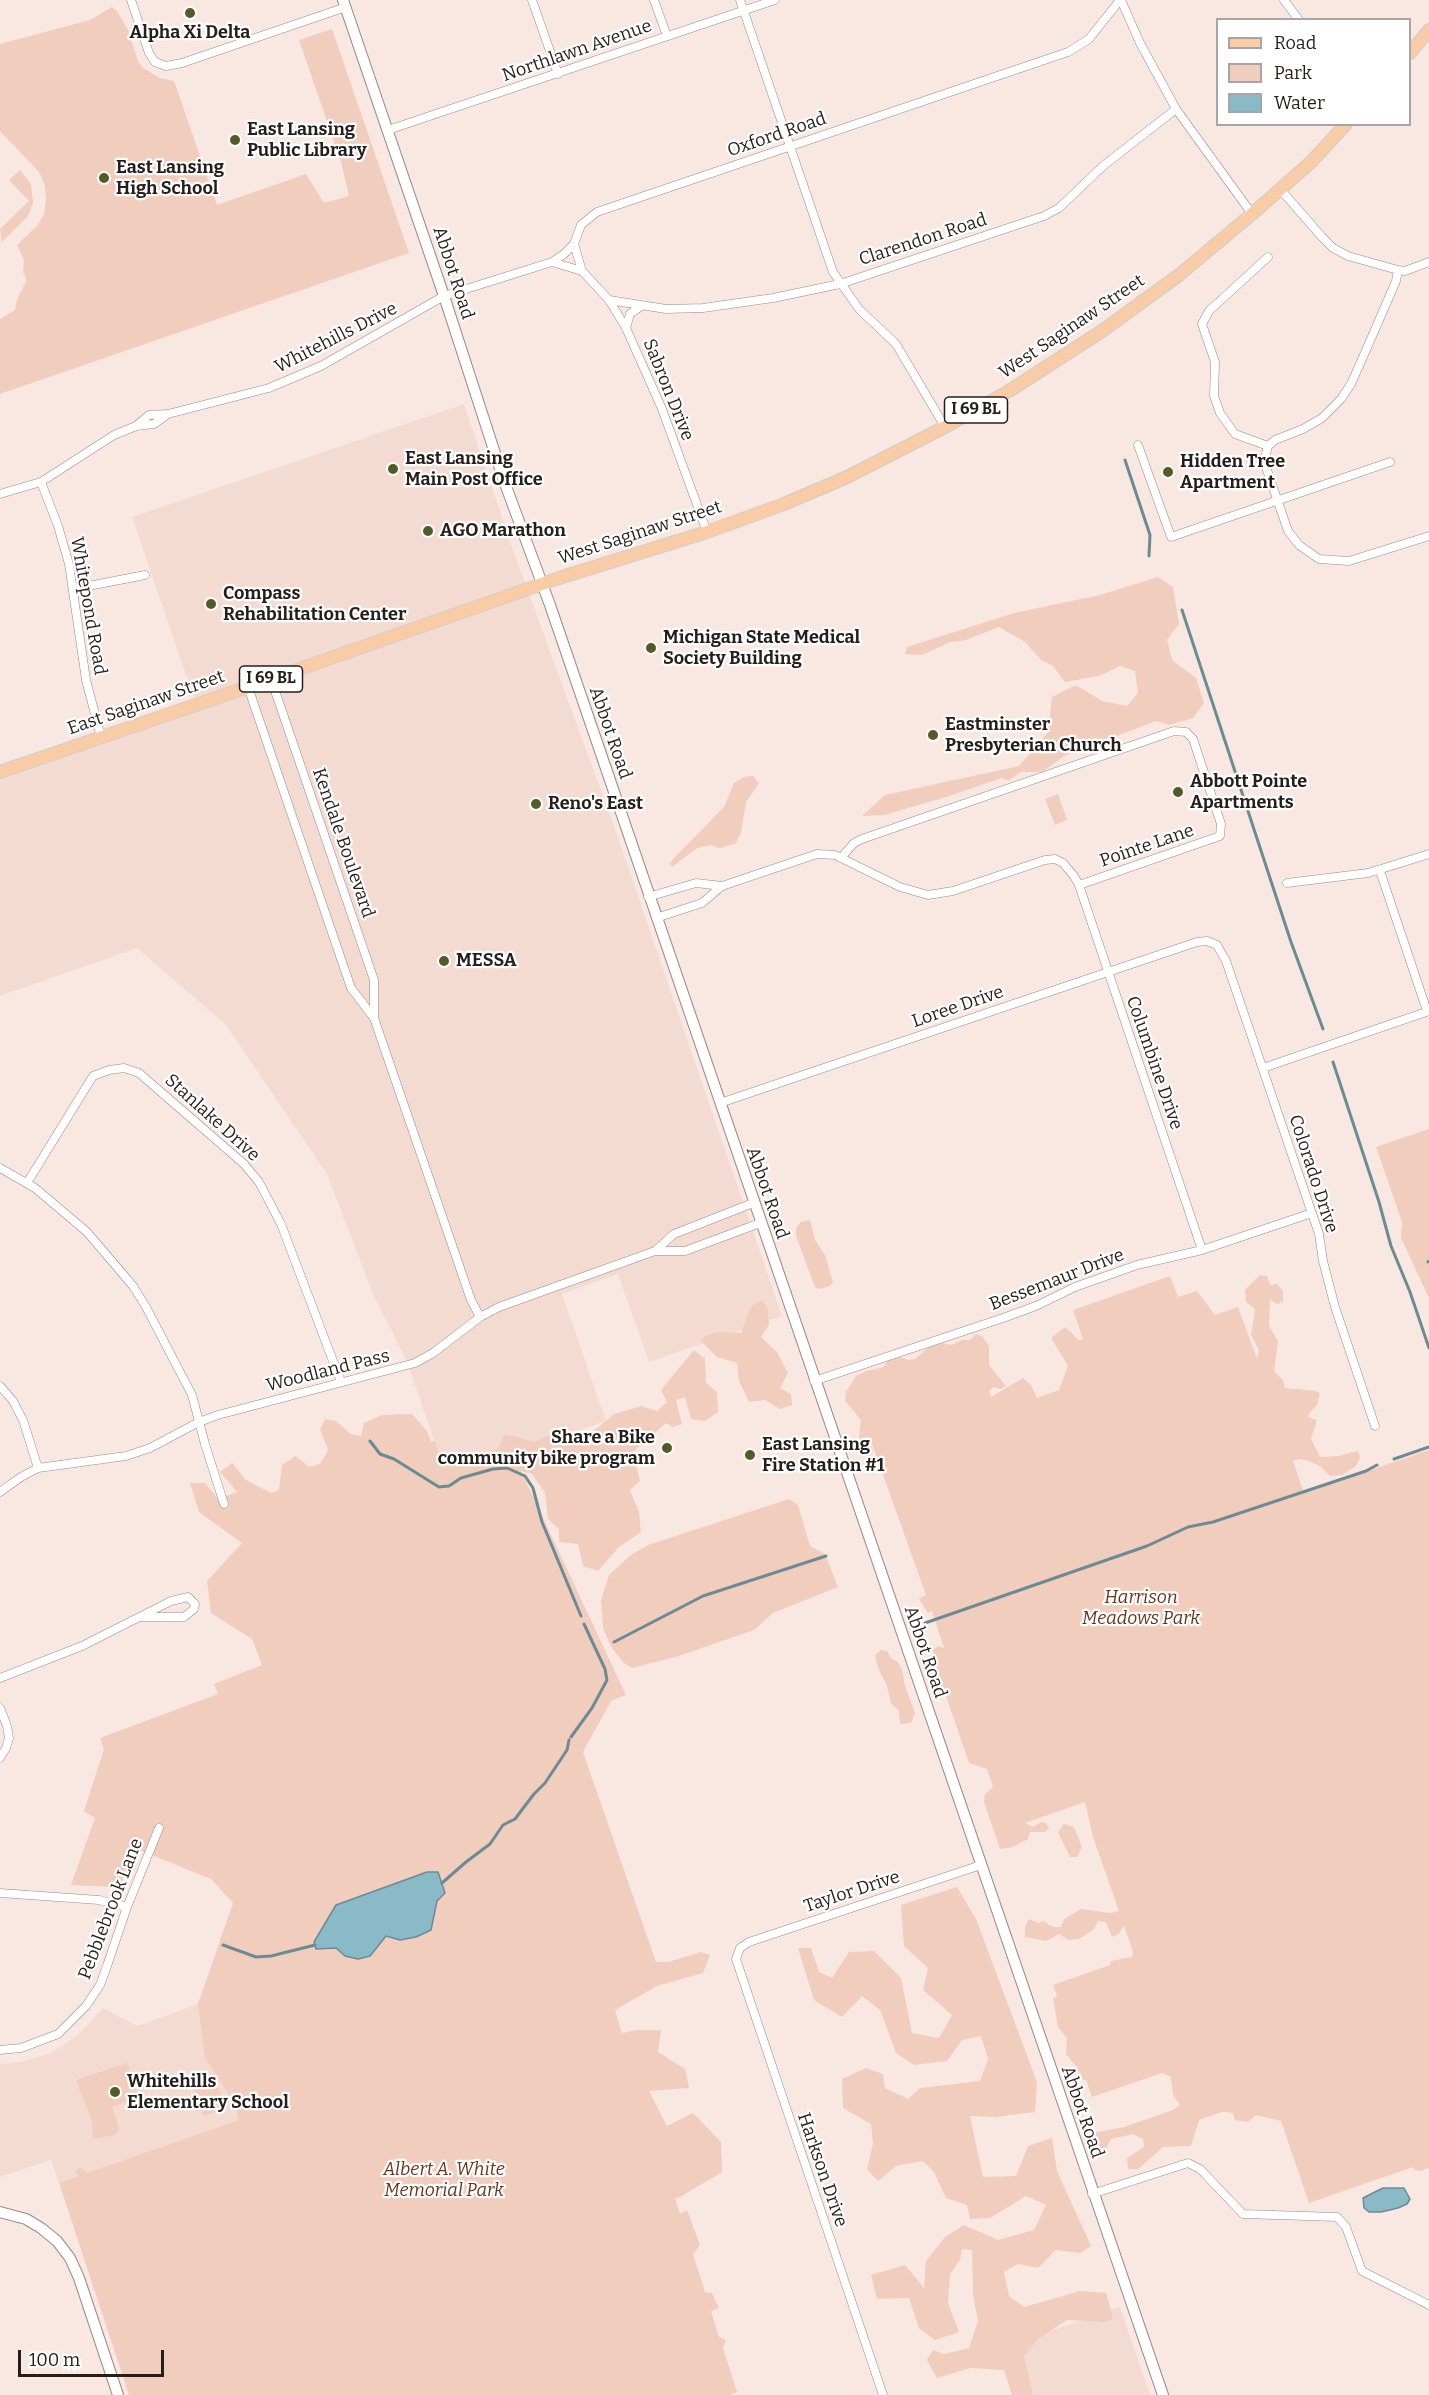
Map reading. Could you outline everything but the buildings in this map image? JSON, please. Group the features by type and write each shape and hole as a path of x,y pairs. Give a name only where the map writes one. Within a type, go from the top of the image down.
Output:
{"main road":[{"name":"Abbot Road","path":"344,3 510,497 542,584 1092,2194 1163,2395"},
{"path":"1411,52 1429,30"},
{"name":"West Saginaw Street","path":"542,584 784,504 835,482 945,427 1018,385 1102,331 1179,275 1281,190 1344,126"},
{"name":"East Saginaw Street","path":"0,772 271,680 542,584"},
{"path":"0,2212 26,2219 41,2228 57,2241 70,2258 79,2278 118,2395"}],"street":[{"path":"131,0 149,53 155,62 166,66 175,65 344,3"},
{"path":"532,0 558,74"},
{"path":"654,0 667,36"},
{"path":"740,0 833,272 859,309 896,344 945,427"},
{"name":"Northlawn Avenue","path":"388,130 775,0"},
{"path":"1120,0 1176,110 1252,214"},
{"name":"Oxford Road","path":"444,296 552,262 573,244 581,225 597,212 1068,52 1089,39 1120,0"},
{"path":"1284,0 1298,18"},
{"name":"Clarendon Road","path":"609,300 666,309 726,306 840,284 1044,216 1059,207 1103,166 1176,110"},
{"path":"1281,190 1333,248 1348,256 1398,270 1429,262"},
{"name":"Sabron Drive","path":"573,244 582,271 609,300 626,328 650,378 707,531"},
{"path":"1268,257 1209,311 1202,324 1215,362 1214,392 1220,413 1235,434 1268,446"},
{"path":"552,262 582,271"},
{"path":"1398,270 1396,281 1371,340 1351,384 1341,399 1322,417 1303,429 1275,440 1268,446 1265,458 1266,467 1288,531 1305,551 1319,559 1337,562 1365,557 1429,536"},
{"name":"Whitehills Drive","path":"0,494 41,482 114,435 136,426 149,415 168,414 269,388 305,374 444,296"},
{"path":"626,328 630,314 641,306"},
{"path":"1138,445 1171,537 1390,462"},
{"name":"Whitepond Road","path":"41,482 58,526 73,590 86,680 101,737"},
{"path":"73,590 145,575"},
{"name":"Kendale Boulevard","path":"271,680 374,980 374,1018"},
{"name":"Kendale Boulevard","path":"248,687 351,988 374,1018 471,1300 480,1317"},
{"name":"Pointe Lane","path":"842,858 854,843 862,838 1174,731 1186,732 1193,739 1221,824 1220,836 1079,885"},
{"path":"656,918 702,903 722,886 817,854 830,854 842,858 920,894 947,893 1045,860 1055,860 1069,869 1079,885"},
{"path":"1287,883 1380,871 1429,854"},
{"path":"1263,1068 1428,1011 1380,871"},
{"path":"648,897 696,883 722,886"},
{"name":"Columbine Drive","path":"1079,885 1202,1250"},
{"name":"Loree Drive","path":"720,1103 1207,940"},
{"name":"Colorado Drive","path":"1207,940 1221,950 1263,1068 1319,1234 1335,1306 1375,1425"},
{"name":"Stanlake Drive","path":"27,1183 93,1076 109,1070 124,1068 140,1073 244,1164 259,1182 281,1224 341,1382"},
{"path":"0,1168 49,1199 87,1232 133,1286 192,1395 224,1504"},
{"name":"Woodland Pass","path":"655,1251 674,1234 753,1203"},
{"name":"Bessemaur Drive","path":"814,1381 1003,1318 1075,1287 1137,1265 1202,1250 1312,1213"},
{"name":"Woodland Pass","path":"0,1492 38,1468 126,1456 164,1442 199,1422 415,1363 434,1353 480,1317 499,1307 655,1251 685,1251 760,1223"},
{"path":"0,1386 13,1401 23,1420 38,1468"},
{"path":"0,1678 82,1647 152,1609 183,1597 189,1597 195,1604 194,1609 184,1617 141,1617"},
{"path":"0,1708 9,1738 0,1758"},
{"name":"Pebblebrook Lane","path":"0,2050 21,2048 58,2034 86,2006 99,1985 159,1828"},
{"name":"Taylor Drive","path":"737,1953 749,1942 981,1865"},
{"path":"0,1893 99,1900 127,1907"},
{"name":"Harkson Drive","path":"737,1953 738,1969 883,2395"},
{"path":"1092,2194 1188,2163 1200,2169 1243,2214 1337,2217 1346,2227 1362,2271 1429,2306"}],"shaded area":[{"path":"464,404 513,550 614,826 782,1316 649,1362 618,1274 562,1294 606,1421 447,1477 406,1359 373,1294 327,1174 226,1025 137,948 0,996 0,766 194,699 132,517"},
{"name":"Whitehills Elementary School","path":"198,2004 240,2120 59,2183 51,2160 0,2177 0,2064 20,2062 51,2053 79,2034 103,2008 137,2026"},
{"path":"1120,2307 1150,2395 1023,2395 1006,2346"}],"green space":[{"name":"East Lansing High School","path":"112,7 117,11 128,30 138,61 143,68 160,78 174,81 217,205 306,174 324,203 349,196 341,162 299,40 332,29 409,253 0,394 0,319 15,310 17,299 26,282 23,272 24,260 17,245 37,226 44,214 46,200 45,186 39,172 0,131 0,44 90,20"},
{"path":"20,170 31,184 33,203 28,216 2,242 0,229 29,201 9,180"},
{"path":"1158,577 1173,587 1179,624 1167,640 1172,660 1196,678 1204,703 1193,718 1169,725 1156,721 1064,756 1042,772 1021,772 1008,781 1002,778 884,815 862,816 885,795 1019,766 1048,732 1052,697 1076,685 1102,701 1127,706 1138,693 1135,671 1120,666 1099,676 1065,682 1053,666 1041,660 1025,642 999,627 963,641 950,642 922,655 905,654 907,647 1014,613 1100,595"},
{"path":"753,776 759,783 746,802 741,833 735,844 720,848 710,845 697,848 672,867 670,864 673,859 724,807 734,783 744,777"},
{"path":"1058,794 1067,820 1055,825 1045,799"},
{"path":"1429,1129 1429,1298 1401,1238 1402,1222 1376,1147"},
{"path":"810,1220 815,1240 825,1255 833,1282 830,1286 820,1289 816,1288 813,1282 796,1236 796,1228 801,1222"},
{"name":"Harrison Meadows Park","path":"1260,1275 1267,1276 1270,1285 1277,1284 1283,1291 1283,1301 1278,1304 1270,1300 1269,1326 1278,1341 1274,1371 1283,1380 1285,1388 1317,1391 1320,1394 1317,1405 1308,1417 1317,1420 1311,1439 1320,1457 1338,1456 1358,1451 1360,1458 1356,1466 1342,1475 1330,1476 1321,1467 1309,1461 1300,1459 1293,1461 1304,1493 1429,1450 1429,2168 1420,2171 1414,2170 1413,2167 1309,2203 1281,2121 1256,2115 1248,2122 1235,2120 1233,2113 1222,2112 1199,2120 1191,2146 1163,2147 1138,2169 1128,2169 1127,2158 1144,2147 1143,2139 1133,2134 1111,2139 1103,2154 1091,2154 1086,2145 1088,2134 1124,2127 1173,2110 1180,2105 1173,2095 1171,2077 1162,2073 1092,2097 1086,2080 1081,2079 1077,2067 1066,2054 1067,2038 1058,2027 1053,1999 1057,1996 1053,1985 1110,1965 1111,1961 1132,1957 1133,1952 1124,1925 1119,1934 1112,1937 1106,1922 1098,1921 1094,1929 1079,1939 1068,1940 1059,1934 1046,1941 1025,1937 1025,1927 1029,1919 1039,1923 1043,1921 1053,1927 1061,1927 1064,1919 1081,1909 1110,1913 1119,1911 1093,1837 1085,1802 1025,1823 1033,1827 1041,1822 1046,1823 1049,1828 1045,1832 1030,1832 1028,1839 1012,1847 1000,1849 984,1802 985,1794 993,1787 987,1769 969,1763 933,1658 933,1650 938,1646 944,1648 932,1611 928,1613 919,1599 926,1595 872,1444 870,1444 873,1451 870,1457 865,1455 859,1437 861,1420 845,1401 846,1392 856,1376 884,1367 887,1361 900,1357 908,1360 915,1359 929,1347 942,1343 952,1345 962,1340 970,1340 976,1334 982,1336 989,1346 989,1365 1006,1386 1001,1389 993,1387 989,1391 991,1397 1023,1378 1031,1385 1037,1398 1059,1390 1068,1366 1051,1338 1065,1327 1079,1340 1083,1339 1073,1310 1170,1276 1178,1297 1197,1291 1215,1315 1238,1307 1257,1359 1259,1350 1251,1335 1255,1309 1246,1302 1245,1290"},
{"path":"762,1300 768,1309 769,1325 761,1337 777,1352 788,1373 780,1388 791,1394 792,1405 780,1409 765,1400 749,1402 739,1381 737,1363 717,1357 701,1341 705,1336 718,1332 741,1333 751,1306"},
{"name":"Albert A. White Memorial Park","path":"694,1350 705,1359 706,1383 717,1392 718,1412 705,1421 691,1419 685,1397 676,1400 682,1424 673,1427 666,1423 633,1452 640,1481 630,1490 639,1512 641,1532 618,1548 598,1571 583,1566 578,1544 559,1542 559,1529 548,1519 545,1493 532,1474 521,1471 626,1695 611,1701 583,1752 656,1962 668,1962 701,1952 710,1955 703,1973 657,1986 615,2010 622,2033 636,2030 661,2030 658,2052 685,2069 689,2088 649,2091 667,2126 693,2113 721,2142 722,2172 675,2198 680,2214 687,2210 700,2245 693,2254 705,2292 712,2293 719,2308 711,2311 719,2337 726,2340 723,2348 737,2392 730,2395 129,2395 59,2183 79,2176 75,2172 80,2167 87,2173 239,2120 232,2100 205,2058 198,2004 233,1903 211,1879 137,1849 121,1883 116,1887 71,1885 95,1818 84,1811 104,1749 100,1738 218,1694 214,1684 262,1665 252,1639 211,1613 207,1581 242,1543 199,1512 190,1483 205,1483 218,1499 237,1492 220,1472 232,1463 246,1480 271,1493 279,1490 282,1465 296,1456 309,1467 320,1464 328,1450 320,1429 325,1419 336,1421 351,1434 361,1436 364,1423 382,1415 412,1414 427,1431 431,1442 435,1441 440,1457 454,1461 498,1449 504,1435 534,1442 563,1430 582,1441 614,1414 641,1406 657,1411 667,1402 661,1390"},
{"path":"789,1499 798,1505 810,1546 825,1554 838,1587 773,1613 754,1630 679,1656 632,1668 624,1663 611,1647 603,1628 601,1600 609,1575 631,1555 648,1545"},
{"path":"881,1650 887,1651 892,1659 898,1662 903,1673 904,1683 915,1713 911,1723 900,1724 899,1711 891,1703 875,1655"},
{"path":"1064,1824 1074,1827 1082,1847 1077,1857 1070,1857 1058,1832"},
{"path":"957,1887 976,1919 1037,2082 1035,2112 996,2117 970,2116 983,2177 1016,2176 1028,2146 1052,2138 1057,2171 1091,2246 1080,2253 1056,2250 1038,2268 1018,2264 1004,2272 1009,2296 1024,2307 1080,2291 1106,2293 1113,2318 1107,2322 1067,2320 1038,2339 1024,2356 1033,2395 1012,2395 1004,2370 970,2368 937,2378 927,2360 933,2350 944,2354 969,2348 978,2321 973,2295 972,2250 962,2249 960,2260 950,2274 948,2303 959,2332 935,2340 919,2328 909,2298 877,2299 871,2275 905,2265 924,2288 926,2261 945,2237 964,2225 998,2240 1034,2230 1046,2205 1026,2196 990,2218 970,2219 967,2205 946,2198 934,2172 923,2161 896,2166 878,2181 867,2169 873,2144 871,2124 843,2108 842,2079 866,2068 883,2074 885,2088 908,2099 920,2088 980,2081 988,2059 981,2036 962,2040 947,2061 914,2065 896,2053 880,2010 862,1996 842,2017 814,2000 798,1948 811,1948 819,1972 832,1978 849,1952 874,1951 901,1978 912,2033 939,2038 952,2015 923,1990 928,1968 904,1946 901,1905"},
{"path":"127,2063 139,2097 112,2107 119,2129 115,2135 93,2139 92,2121 76,2080"},
{"path":"214,2078 226,2108 204,2116 193,2086"}],"water":[{"path":"427,1872 438,1872 445,1893 437,1901 431,1930 416,1937 400,1940 386,1936 370,1956 358,1959 345,1956 336,1948 316,1949 314,1942 336,1905"},
{"path":"1383,2188 1404,2188 1410,2199 1407,2204 1398,2208 1369,2212 1364,2208 1363,2198"}],"waterway":[{"path":"1125,460 1150,535 1149,556"},
{"path":"1182,610 1291,942 1323,1029"},
{"path":"1333,1062 1391,1246 1429,1348"},
{"path":"370,1441 380,1454 394,1459 439,1487 449,1486 461,1478 493,1469 507,1468 525,1476 533,1488 542,1522 581,1616"},
{"path":"1394,1459 1429,1447"},
{"path":"925,1623 1147,1546 1188,1527 1213,1522 1366,1471 1377,1465"},
{"path":"614,1642 703,1596 826,1556"},
{"path":"571,1737 592,1708 607,1680 605,1669 584,1624"},
{"path":"442,1883 490,1844 503,1825 515,1819 545,1783 567,1750 569,1740"},
{"path":"223,1945 256,1957 271,1956 315,1945"}],"place":[{"name":"Alpha Xi Delta","path":"190,13"},
{"name":"East Lansing Public Library","path":"235,140"},
{"name":"East Lansing High School","path":"104,178"},
{"name":"East Lansing Main Post Office","path":"393,469"},
{"name":"Hidden Tree Apartment","path":"1168,472"},
{"name":"AGO Marathon","path":"428,531"},
{"name":"Compass Rehabilitation Center","path":"211,604"},
{"name":"Michigan State Medical Society Building","path":"651,648"},
{"name":"Eastminster Presbyterian Church","path":"933,735"},
{"name":"Abbott Pointe Apartments","path":"1178,792"},
{"name":"Reno's East","path":"536,804"},
{"name":"MESSA","path":"444,961"},
{"name":"Share a Bike community bike program","path":"667,1448"},
{"name":"East Lansing Fire Station #1","path":"750,1455"},
{"name":"Whitehills Elementary School","path":"115,2092"}]}
